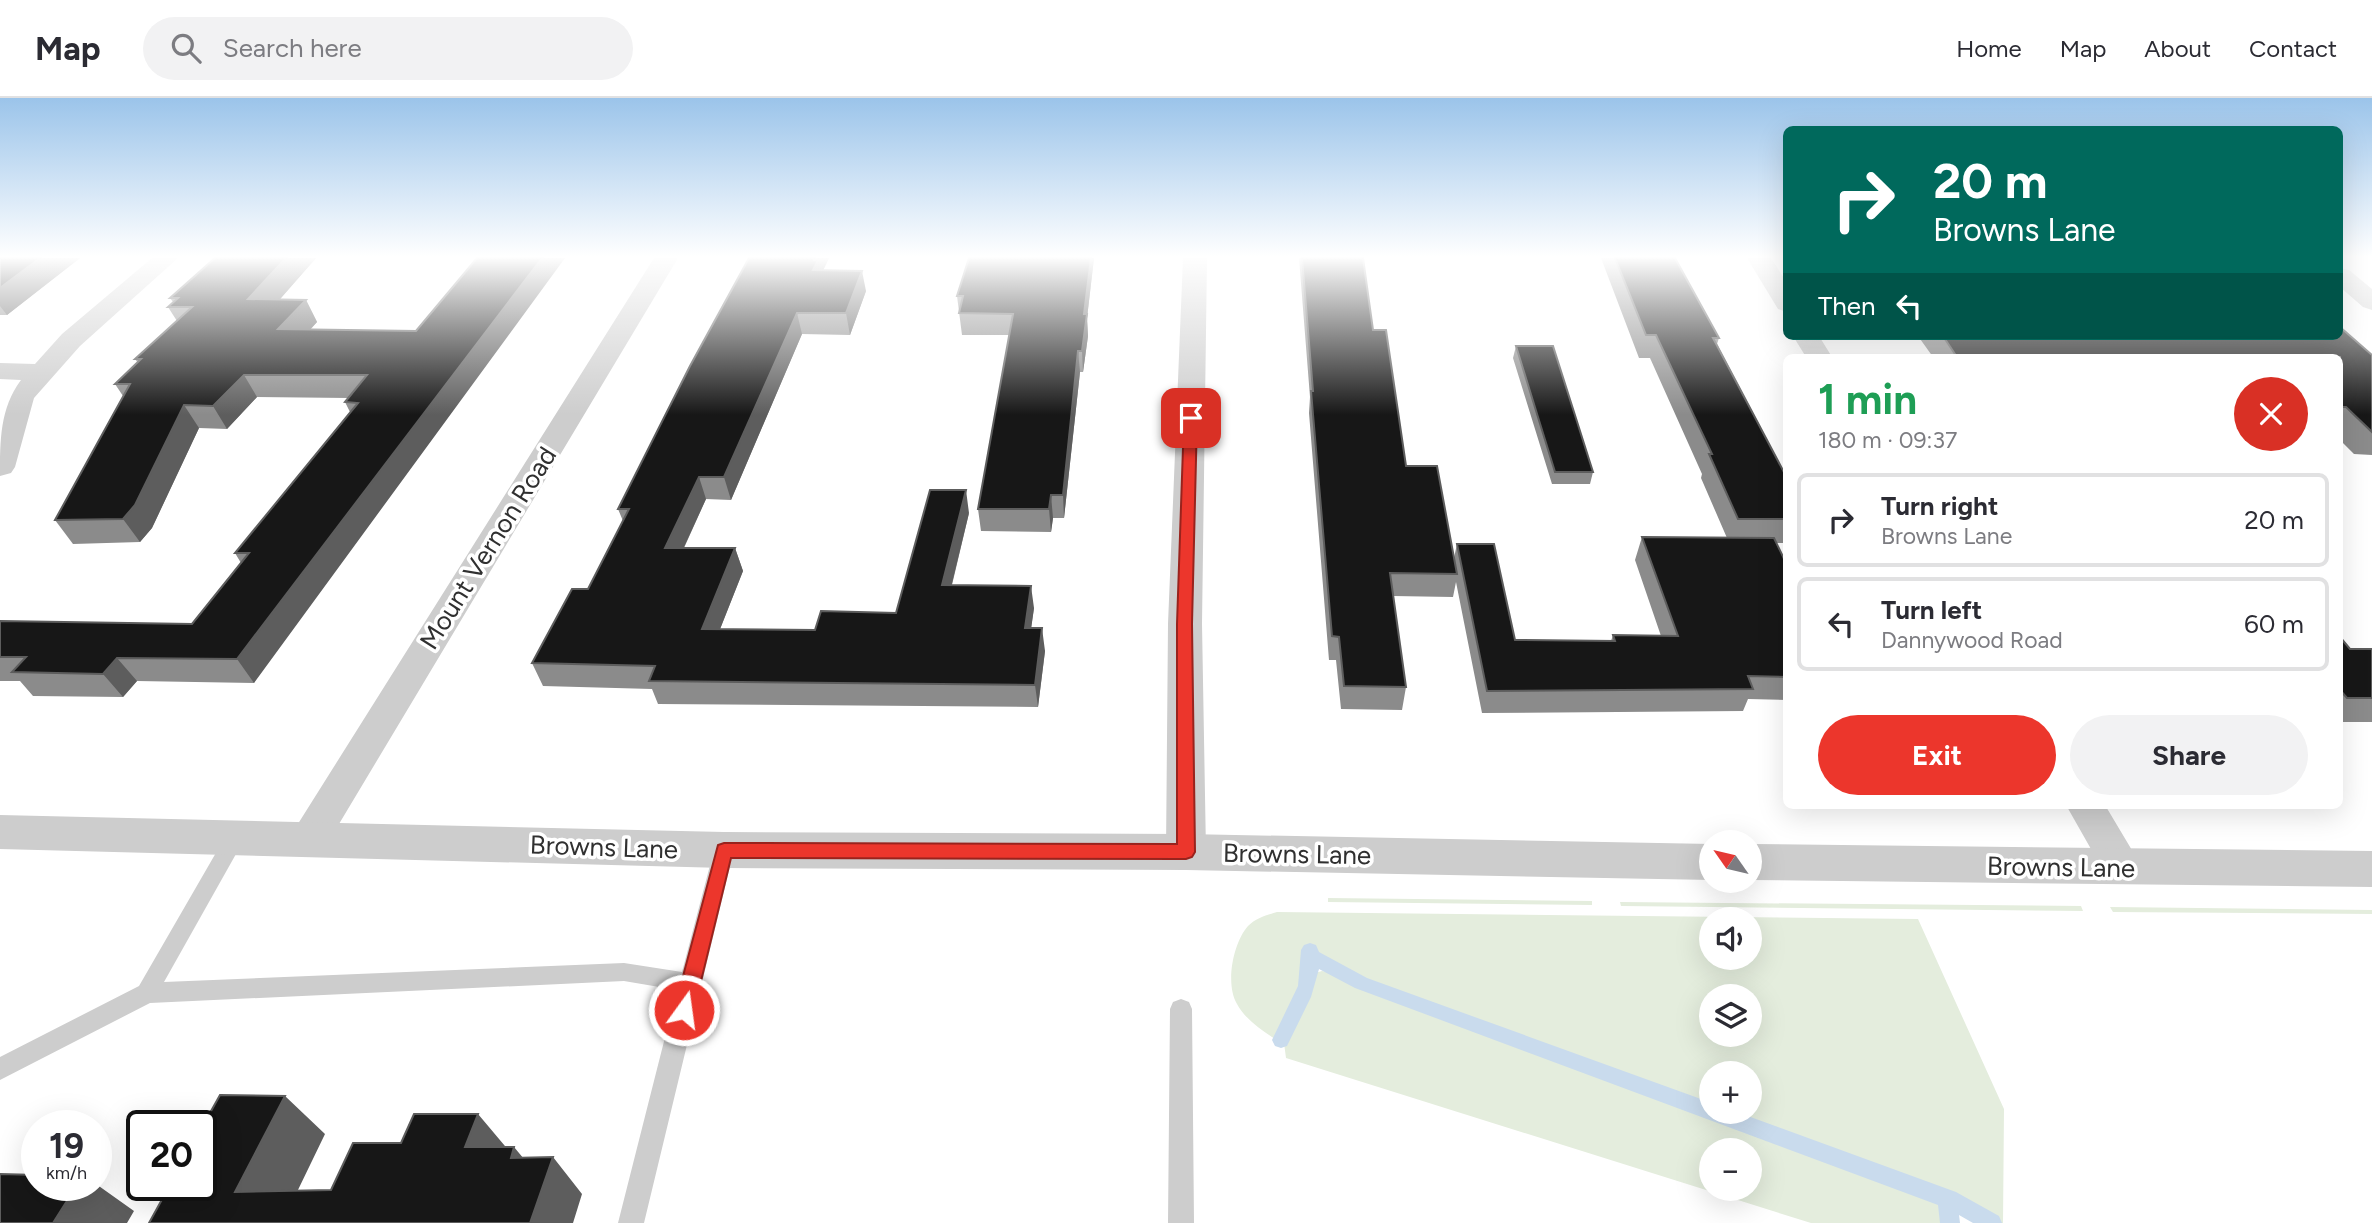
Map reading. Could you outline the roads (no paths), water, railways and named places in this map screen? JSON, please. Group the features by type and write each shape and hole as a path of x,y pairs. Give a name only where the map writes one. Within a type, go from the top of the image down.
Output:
{"street":[{"path":"0,467 21,396 71,340 105,310"},
{"name":"Mount Vernon Road","path":"310,838 634,310"},
{"path":"1186,852 1185,624 1194,310"},
{"path":"0,371 42,372"},
{"path":"2087,809 2122,867"},
{"name":"Browns Lane","path":"0,832 724,850 1186,852 1699,862"},
{"name":"Browns Lane","path":"1762,862 2372,869"}],"lane":[{"path":"147,993 235,838"},
{"path":"631,1223 724,850"},
{"path":"0,1069 147,993 624,972 690,983"},
{"path":"1181,1009 1181,1223"}],"waterway":[{"path":"1281,1040 1307,986 1310,950"},
{"path":"1311,956 1361,983 1956,1202 1992,1223"},
{"path":"1948,1206 1950,1223"}]}
